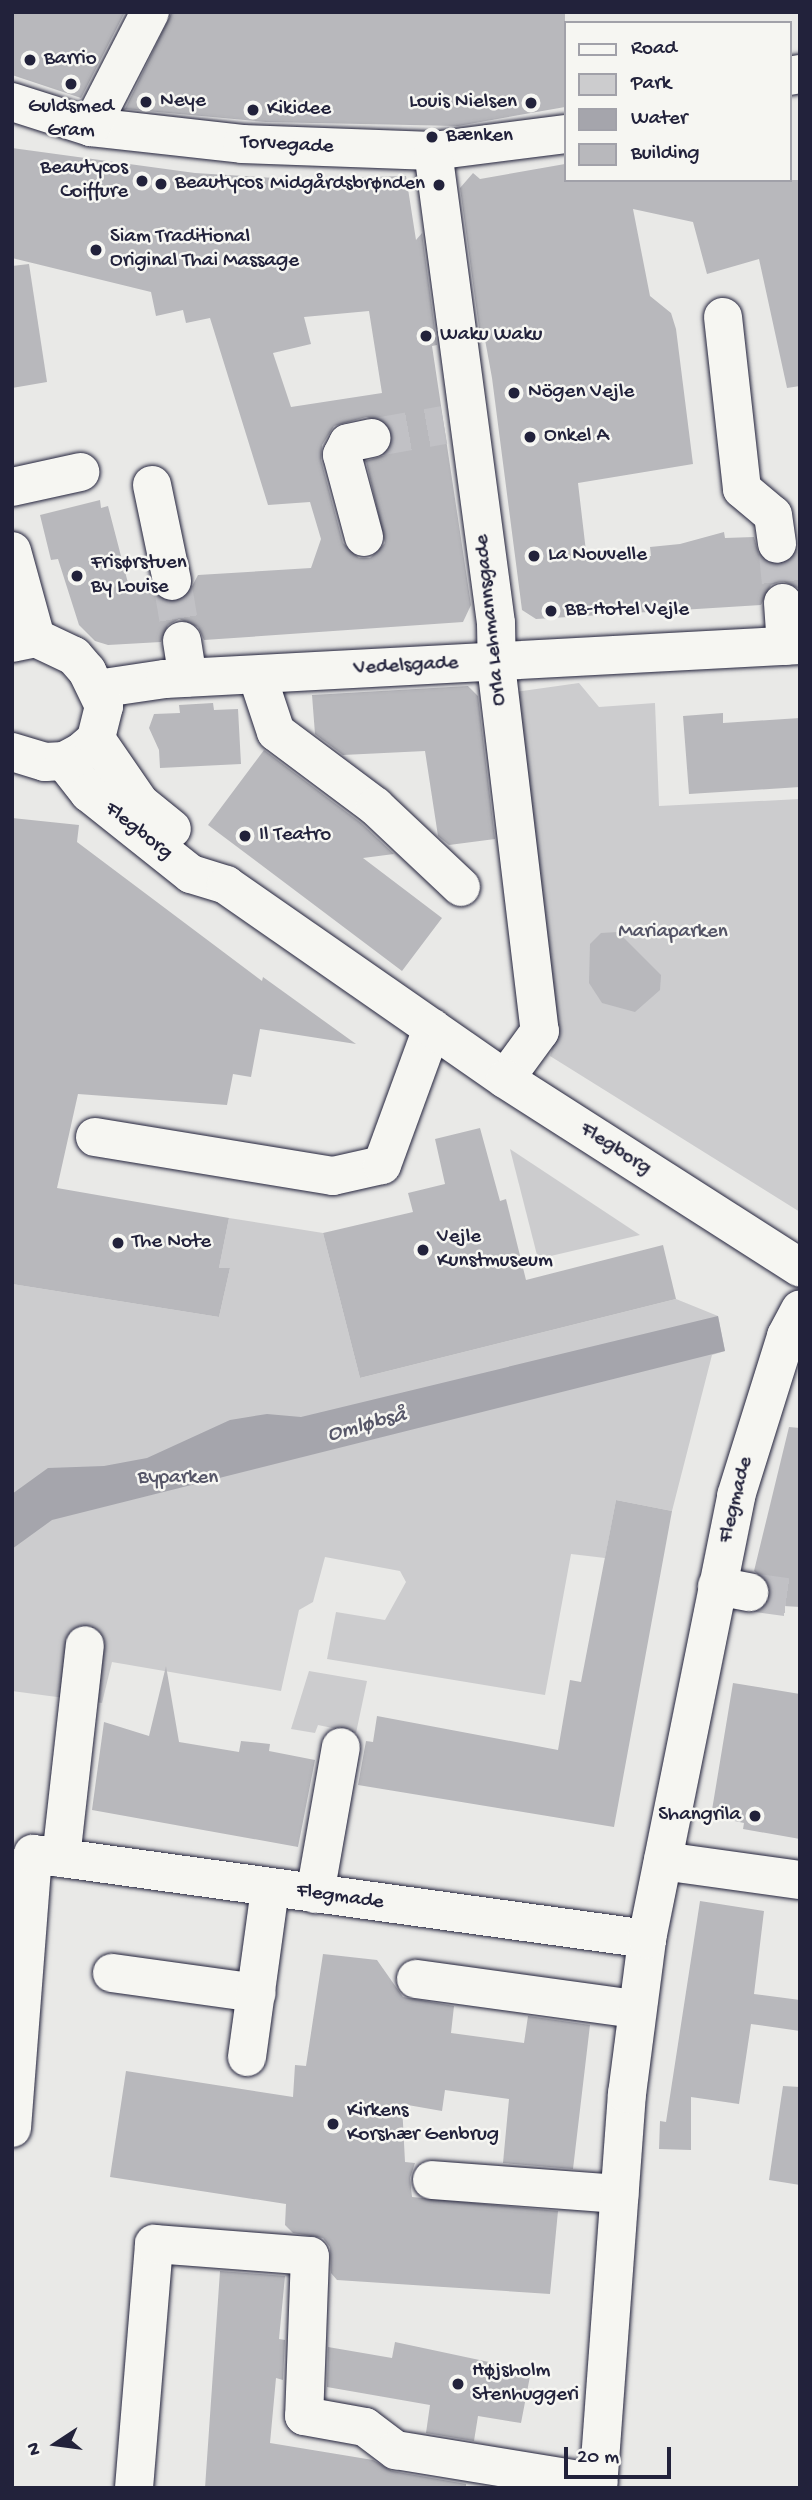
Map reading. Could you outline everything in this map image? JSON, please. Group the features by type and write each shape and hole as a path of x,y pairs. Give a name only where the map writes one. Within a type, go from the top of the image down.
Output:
{"street":[{"path":"91,127 150,12"},
{"name":"Torvegade","path":"12,102 91,127 242,144 433,151 564,134"},
{"name":"Orla Lehmannsgade","path":"433,151 455,423 496,622 497,662 540,1031 505,1079"},
{"path":"723,317 742,489 773,514 777,544"},
{"path":"364,537 342,455 348,443 371,438"},
{"path":"12,487 80,472"},
{"path":"152,485 172,581"},
{"path":"12,551 24,640 74,656 97,689 104,706 96,739 64,761 45,762 12,752"},
{"path":"783,603 793,646"},
{"name":"Vedelsgade","path":"97,689 185,660 257,674 793,646"},
{"path":"257,674 276,732 375,806 461,887"},
{"name":"Flegborg","path":"96,739 140,803 209,858 226,885"},
{"name":"Flegborg","path":"64,761 89,793 191,874 226,885 505,1079 800,1268"},
{"path":"95,1137 333,1176 382,1165 432,1028"},
{"name":"Flegmade","path":"598,2486 619,2194 636,2010 647,1940 663,1861 733,1589 759,1415 786,1336 800,1310"},
{"path":"12,2128 47,1856 85,1645"},
{"path":"315,1894 341,1747"},
{"name":"Flegmade","path":"47,1856 647,1940"},
{"path":"663,1861 800,1880"},
{"path":"247,2057 270,1888"},
{"path":"112,1973 257,1993"},
{"path":"416,1979 636,2010"},
{"path":"432,2180 619,2194"},
{"path":"134,2488 155,2244 310,2256 304,2416 365,2427 396,2450 598,2486"}],"green space":[{"name":"Mariaparken","path":"579,683 599,707 655,703 659,806 800,799 800,1212 550,1056 558,1030 508,693"},
{"path":"510,1149 640,1235 538,1259"},
{"name":"Byparken","path":"229,1218 323,1233 360,1378 676,1299 718,1316 725,1351 712,1355 672,1511 616,1500 605,1558 571,1554 545,1695 327,1659 336,1612 385,1620 406,1582 400,1571 325,1557 313,1602 299,1610 281,1691 112,1662 102,1703 12,1691 12,1284 219,1317 230,1268 219,1268"},
{"path":"309,1671 367,1681 356,1733 318,1725 315,1733 291,1729"}],"water":[{"name":"Omløbså","path":"718,1316 725,1351 52,1520 12,1549 12,1494 48,1468 104,1466 147,1458 230,1420 267,1414 301,1417"}],"building":[{"path":"12,12 125,12 81,98 12,75"},
{"path":"172,12 565,12 564,107 458,126 266,122 125,109"},
{"path":"12,148 195,173 292,179 406,176 416,240 422,233 437,345 432,346 471,605 463,622 204,640 198,627 179,619 168,625 161,642 108,645 95,641 79,625 58,559 51,560 40,515 100,500 101,508 108,506 128,583 150,582 155,595 166,602 186,598 198,575 311,568 321,539 310,502 268,505 210,318 186,323 183,310 156,316 151,292 12,258","holes":["369,311 382,393 291,407 273,353 311,344 304,317","366,417 387,423 392,444 385,455 366,461 385,543 370,558 359,558 343,543 321,460 322,445 334,426"]},
{"path":"564,164 564,182 800,180 800,386 787,388 759,259 707,274 693,222 633,209 650,296 671,313 676,329 693,464 578,483 587,560 651,556 650,547 680,544 724,532 725,538 754,537 760,558 779,566 797,553 800,534 800,589 782,581 771,585 761,605 536,619 522,610 492,378 484,334 480,335 460,188 473,173 480,179"},
{"path":"29,264 47,382 12,388 12,266"},
{"path":"468,686 478,696 495,839 449,845 438,836 425,751 343,755 315,734 312,695"},
{"path":"213,703 214,710 238,709 241,764 160,768 159,750 149,728 154,714 180,713 179,705"},
{"path":"723,713 723,723 800,718 800,787 689,794 683,716"},
{"path":"264,750 361,823 394,854 363,858 442,918 402,971 208,825"},
{"path":"12,818 79,825 77,842 262,981 263,977 356,1044 260,1029 251,1077 233,1074 227,1105 78,1094 57,1188 229,1218 219,1268 230,1268 219,1317 12,1284"},
{"path":"618,932 661,975 660,990 635,1012 602,1003 589,983 590,944 601,933"},
{"name":"Vejle Kunstmuseum","path":"480,1128 500,1201 506,1199 526,1280 663,1245 676,1299 360,1378 323,1233 413,1212 408,1193 445,1184 435,1139"},
{"path":"789,1427 800,1428 800,1607 767,1605 769,1584 754,1571"},
{"path":"616,1500 672,1511 614,1827 358,1785 366,1741 373,1742 377,1716 558,1750 570,1680 581,1682"},
{"path":"166,1666 179,1742 239,1752 241,1741 270,1744 269,1751 315,1760 298,1847 92,1810 104,1722 149,1736"},
{"path":"733,1683 800,1694 800,1839 743,1829 744,1823 711,1816"},
{"path":"700,1901 764,1911 754,1994 800,2000 800,2031 751,2024 739,2104 691,2097 691,2150 659,2149 660,2121 666,2122"},
{"name":"Kirkens Korshær Genbrug","path":"323,1954 377,1960 403,1997 454,2006 451,2033 524,2043 528,2016 590,2025 573,2169 503,2163 509,2099 445,2090 442,2111 402,2104 405,2162 415,2163 410,2178 412,2197 558,2211 550,2294 337,2280 331,2273 330,2247 323,2238 293,2233 285,2225 286,2204 110,2177 126,2071 293,2097 295,2065 306,2066"},
{"path":"783,2086 800,2087 800,2185 769,2180"},
{"path":"220,2271 285,2276 279,2339 285,2340 283,2380 276,2378 270,2443 373,2460 392,2471 466,2484 466,2488 205,2488"},
{"name":"Højsholm Stenhuggeri","path":"395,2342 531,2371 521,2423 478,2416 474,2441 426,2433 430,2405 327,2387 328,2347 392,2358"}],"tunnel":[{"path":"371,438 444,425"},
{"path":"777,544 783,603"},
{"path":"172,581 182,641"},
{"path":"749,1592 800,1599"}],"place":[{"name":"Barrio","path":"30,60"},
{"name":"Guldsmed Gram","path":"71,84"},
{"name":"Neye","path":"146,102"},
{"name":"Louis Nielsen","path":"531,103"},
{"name":"Kikidee","path":"253,110"},
{"name":"Bænken","path":"432,137"},
{"name":"Beautycos Coiffure","path":"142,181"},
{"name":"Beautycos","path":"161,184"},
{"name":"Midgårdsbrønden","path":"439,185"},
{"name":"Siam Traditional Original Thai Massage","path":"96,250"},
{"name":"Waku Waku","path":"426,336"},
{"name":"Nögen Vejle","path":"514,393"},
{"name":"Onkel A","path":"530,437"},
{"name":"La Nouvelle","path":"534,556"},
{"name":"Frisørstuen By Louise","path":"77,576"},
{"name":"BB-Hotel Vejle","path":"551,611"},
{"name":"Il Teatro","path":"245,836"},
{"name":"The Note","path":"118,1243"},
{"name":"Vejle Kunstmuseum","path":"423,1250"},
{"name":"Shangrila","path":"755,1816"},
{"name":"Kirkens Korshær Genbrug","path":"333,2124"},
{"name":"Højsholm Stenhuggeri","path":"458,2384"}]}
